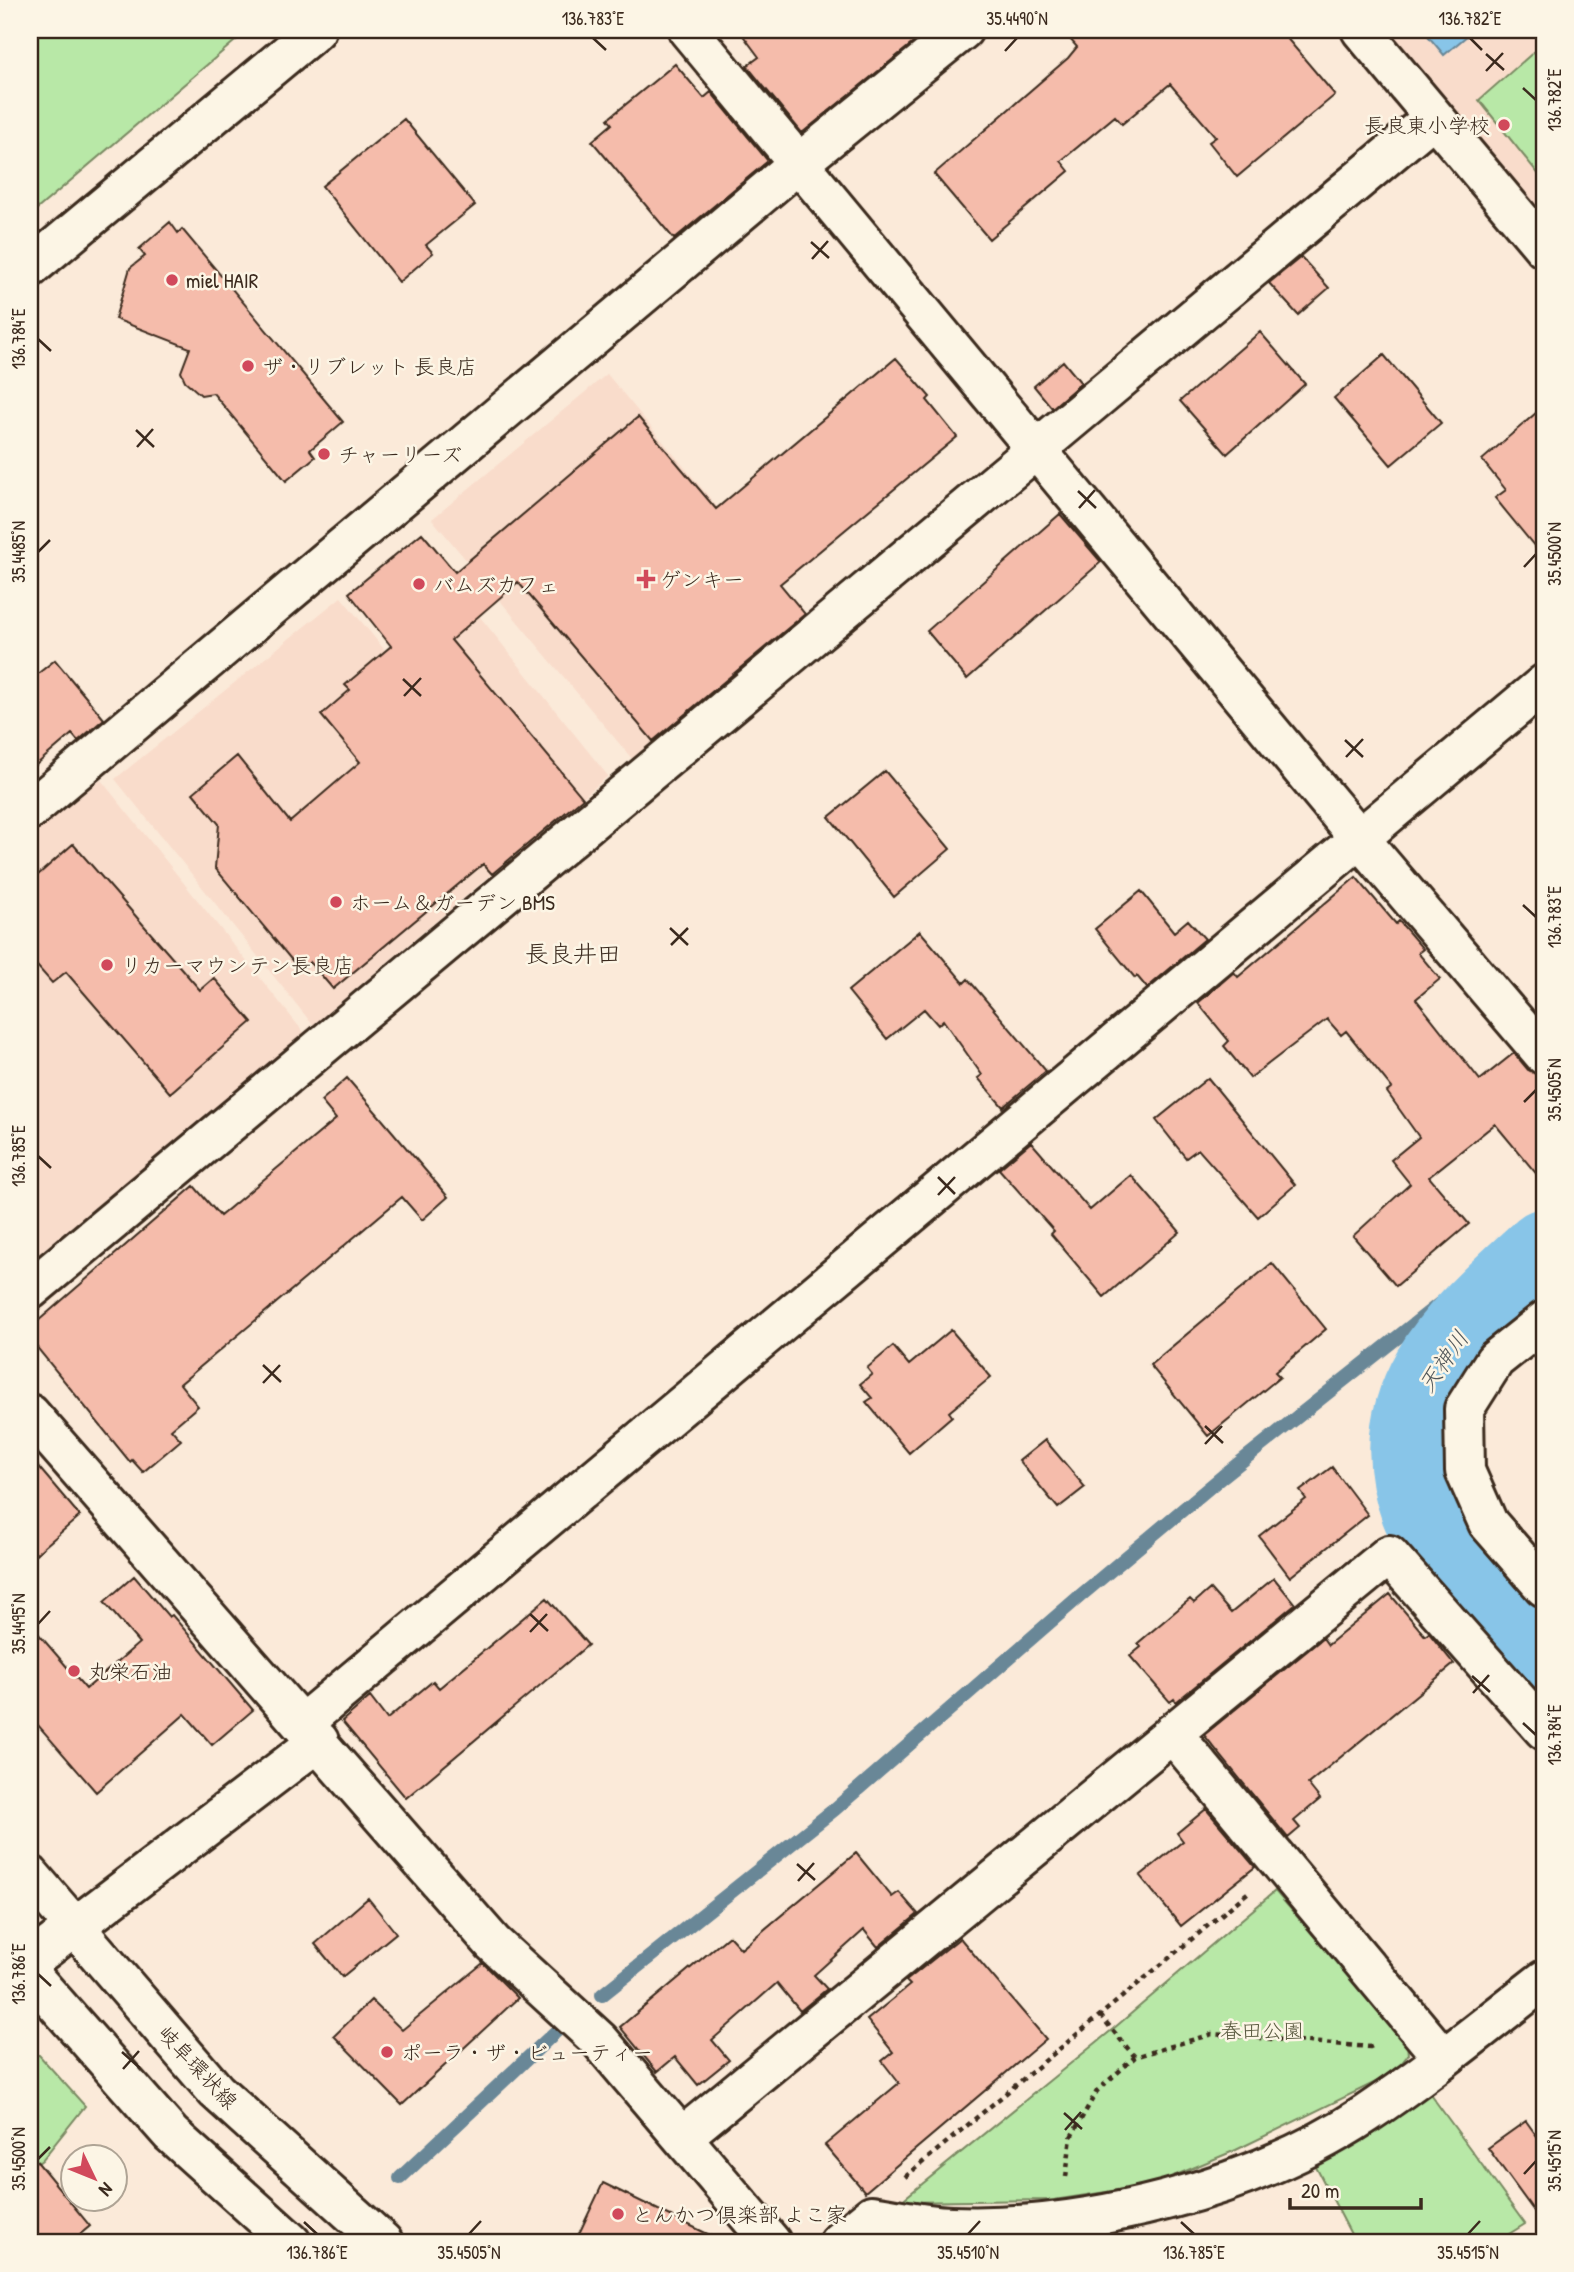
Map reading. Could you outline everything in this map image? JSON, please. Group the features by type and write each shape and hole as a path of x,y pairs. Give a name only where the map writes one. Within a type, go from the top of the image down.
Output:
{"street":[{"path":"30,268 316,30"},
{"path":"688,30 1359,838 1544,1055"},
{"path":"30,810 799,163 962,30"},
{"path":"1361,30 1544,248"},
{"path":"30,1290 1434,117"},
{"path":"30,1961 75,1928 311,1732 1359,838 1544,684"},
{"path":"1544,1321 1495,1360 1464,1409 1465,1471 1488,1523 1544,1587"},
{"path":"30,1414 493,1942 600,2041 771,2242"},
{"path":"682,2137 1389,1555 1544,1730"},
{"path":"1172,1733 1443,2058"},
{"name":"岐阜環状線","path":"30,1875 216,2091 383,2242"},
{"path":"30,1975 171,2134 291,2242"},
{"path":"839,2242 872,2215 950,2226 1070,2220 1189,2195 1290,2154 1364,2115 1544,1980"}],"path":[{"path":"872,2215 884,2194 1281,1865"},
{"path":"1100,2015 1135,2056"},
{"path":"1070,2220 1064,2192 1071,2137 1097,2091 1135,2056 1212,2034 1370,2047 1413,2022"}],"shaded area":[{"name":"長良東小学校","path":"1385,30 1544,30 1544,221"},
{"name":"ゲンキー","path":"607,374 812,621 638,766 432,519"},
{"name":"ホーム＆ガーデン BMS","path":"460,592 608,776 313,1025 115,779 341,597 388,654"},
{"path":"101,780 305,1034 30,1261 30,836"}],"green space":[{"path":"30,30 248,30 30,215"},
{"path":"1544,43 1544,181 1479,100"},
{"name":"春田公園","path":"1275,1891 1407,2043 1408,2055 1400,2065 1378,2081 1236,2150 1152,2185 1054,2200 900,2202 1113,2029"},
{"path":"30,2055 39,2055 85,2106 42,2160 30,2169"},
{"path":"1428,2091 1525,2224 1496,2242 1355,2242 1316,2167"}],"water":[{"path":"1423,30 1474,30 1444,55"}],"building":[{"path":"739,30 929,30 802,133 747,66 759,57"},
{"path":"1062,30 1280,30 1335,95 1237,177 1209,142 1216,137 1170,84 1122,124 1115,116 1061,161 1069,171 989,239 934,174 1068,58 1077,47"},
{"path":"675,64 704,98 711,92 768,161 674,239 592,141 612,124 608,119"},
{"path":"404,119 475,205 426,245 433,253 399,282 322,186"},
{"path":"170,222 178,233 182,229 343,422 310,450 315,457 286,481 213,393 201,395 185,381 181,372 190,348 115,319 130,268 145,256 139,249"},
{"path":"1301,257 1329,288 1298,315 1269,283"},
{"path":"1260,332 1305,384 1227,454 1180,401"},
{"path":"1384,355 1441,423 1391,465 1334,398"},
{"path":"896,358 930,397 927,400 957,437 780,584 805,614 653,741 518,582 451,640 583,798 492,874 483,864 333,989 310,962 300,970 215,868 219,824 193,793 237,756 290,822 360,762 321,715 350,690 345,685 391,646 349,593 422,533 455,572 638,417 716,509"},
{"path":"1063,361 1081,383 1052,408 1034,386"},
{"path":"1544,406 1544,558 1495,498 1506,490 1482,460"},
{"path":"1060,514 1101,562 967,679 927,631"},
{"path":"55,660 104,719 78,741 72,734 30,770 30,680"},
{"path":"885,771 950,849 894,897 829,817"},
{"name":"リカーマウンテン長良店","path":"73,844 200,990 214,978 252,1022 170,1093 66,972 52,983 30,958 30,882"},
{"path":"1356,877 1396,924 1399,921 1423,949 1418,953 1440,979 1416,999 1480,1080 1514,1053 1528,1070 1544,1076 1544,1183 1495,1124 1429,1177 1469,1224 1396,1286 1353,1236 1410,1184 1391,1160 1419,1137 1387,1092 1392,1088 1346,1031 1341,1035 1327,1019 1250,1078 1224,1046 1229,1041 1198,1003 1234,972 1238,977"},
{"path":"1141,891 1174,932 1188,920 1205,939 1147,988 1137,976 1135,978 1095,929"},
{"path":"920,931 964,983 968,979 1046,1071 1003,1107 978,1078 982,1075 943,1020 938,1025 924,1009 887,1039 848,991"},
{"path":"347,1078 448,1197 422,1220 402,1197 180,1384 198,1406 171,1429 181,1440 143,1472 132,1460 130,1462 30,1339 30,1328 194,1186 220,1216 336,1119 321,1101"},
{"path":"1208,1078 1295,1185 1258,1217 1198,1149 1186,1158 1156,1120"},
{"path":"1031,1142 1090,1210 1131,1175 1180,1232 1104,1297 1051,1234 1054,1231 999,1169"},
{"path":"1272,1263 1326,1329 1275,1372 1280,1377 1208,1436 1150,1365"},
{"path":"951,1330 991,1377 949,1412 952,1416 909,1453 866,1402 872,1398 860,1384 872,1374 867,1368 893,1346 909,1365"},
{"path":"1045,1440 1085,1487 1058,1508 1019,1461"},
{"path":"30,1457 80,1516 30,1559"},
{"path":"1332,1467 1368,1515 1290,1577 1259,1536 1306,1499 1300,1491"},
{"path":"134,1576 169,1617 172,1615 253,1710 212,1745 185,1714 96,1792 30,1716 30,1624 86,1689 139,1643 104,1602"},
{"path":"1274,1578 1295,1604 1176,1702 1174,1699 1170,1702 1130,1656 1141,1647 1138,1643 1190,1599 1194,1603 1210,1589 1231,1613"},
{"path":"1390,1594 1425,1636 1429,1633 1454,1664 1308,1784 1320,1799 1294,1821 1300,1828 1288,1838 1204,1735 1323,1638 1328,1645"},
{"path":"547,1598 588,1645 406,1798 342,1721 370,1697 387,1719 433,1681 439,1688"},
{"path":"1206,1809 1255,1867 1181,1926 1140,1876 1183,1841 1177,1833"},
{"path":"856,1853 892,1897 899,1892 918,1914 878,1947 864,1930 814,1975 827,1989 800,2011 777,1983 712,2040 729,2060 698,2085 675,2057 657,2072 620,2027 729,1936 741,1949"},
{"path":"368,1898 396,1933 342,1977 315,1944"},
{"path":"960,1938 1046,2039 865,2192 825,2145 899,2083 882,2061 893,2052 867,2020 910,1985 906,1981"},
{"path":"483,1963 518,1998 402,2105 334,2036 371,2000 402,2030"},
{"path":"1526,2121 1544,2146 1544,2225 1488,2148"},
{"path":"30,2153 60,2190 60,2212 78,2212 90,2226 71,2242 30,2242"},
{"name":"とんかつ倶楽部 よこ家","path":"603,2183 724,2242 575,2242"}],"waterway":[{"name":"天神川","path":"1544,1248 1485,1303 1436,1362 1420,1394 1410,1430 1410,1468 1420,1510 1429,1528 1458,1570 1544,1669"},
{"path":"602,1995 835,1809 1223,1476 1472,1278 1511,1279"},
{"path":"400,2178 565,2023"}],"place":[{"name":"長良東小学校","path":"1504,125"},
{"name":"miel HAIR","path":"172,280"},
{"name":"ザ・リブレット 長良店","path":"248,366"},
{"name":"チャーリーズ","path":"324,454"},
{"name":"ゲンキー","path":"646,579"},
{"name":"バムズカフェ","path":"419,584"},
{"name":"ホーム＆ガーデン BMS","path":"336,902"},
{"name":"リカーマウンテン長良店","path":"107,965"},
{"name":"丸栄石油","path":"74,1671"},
{"name":"ポーラ・ザ・ビューティー","path":"387,2052"},
{"name":"とんかつ倶楽部 よこ家","path":"618,2214"}],"district":[{"name":"長良井田","path":"573,953"}]}
